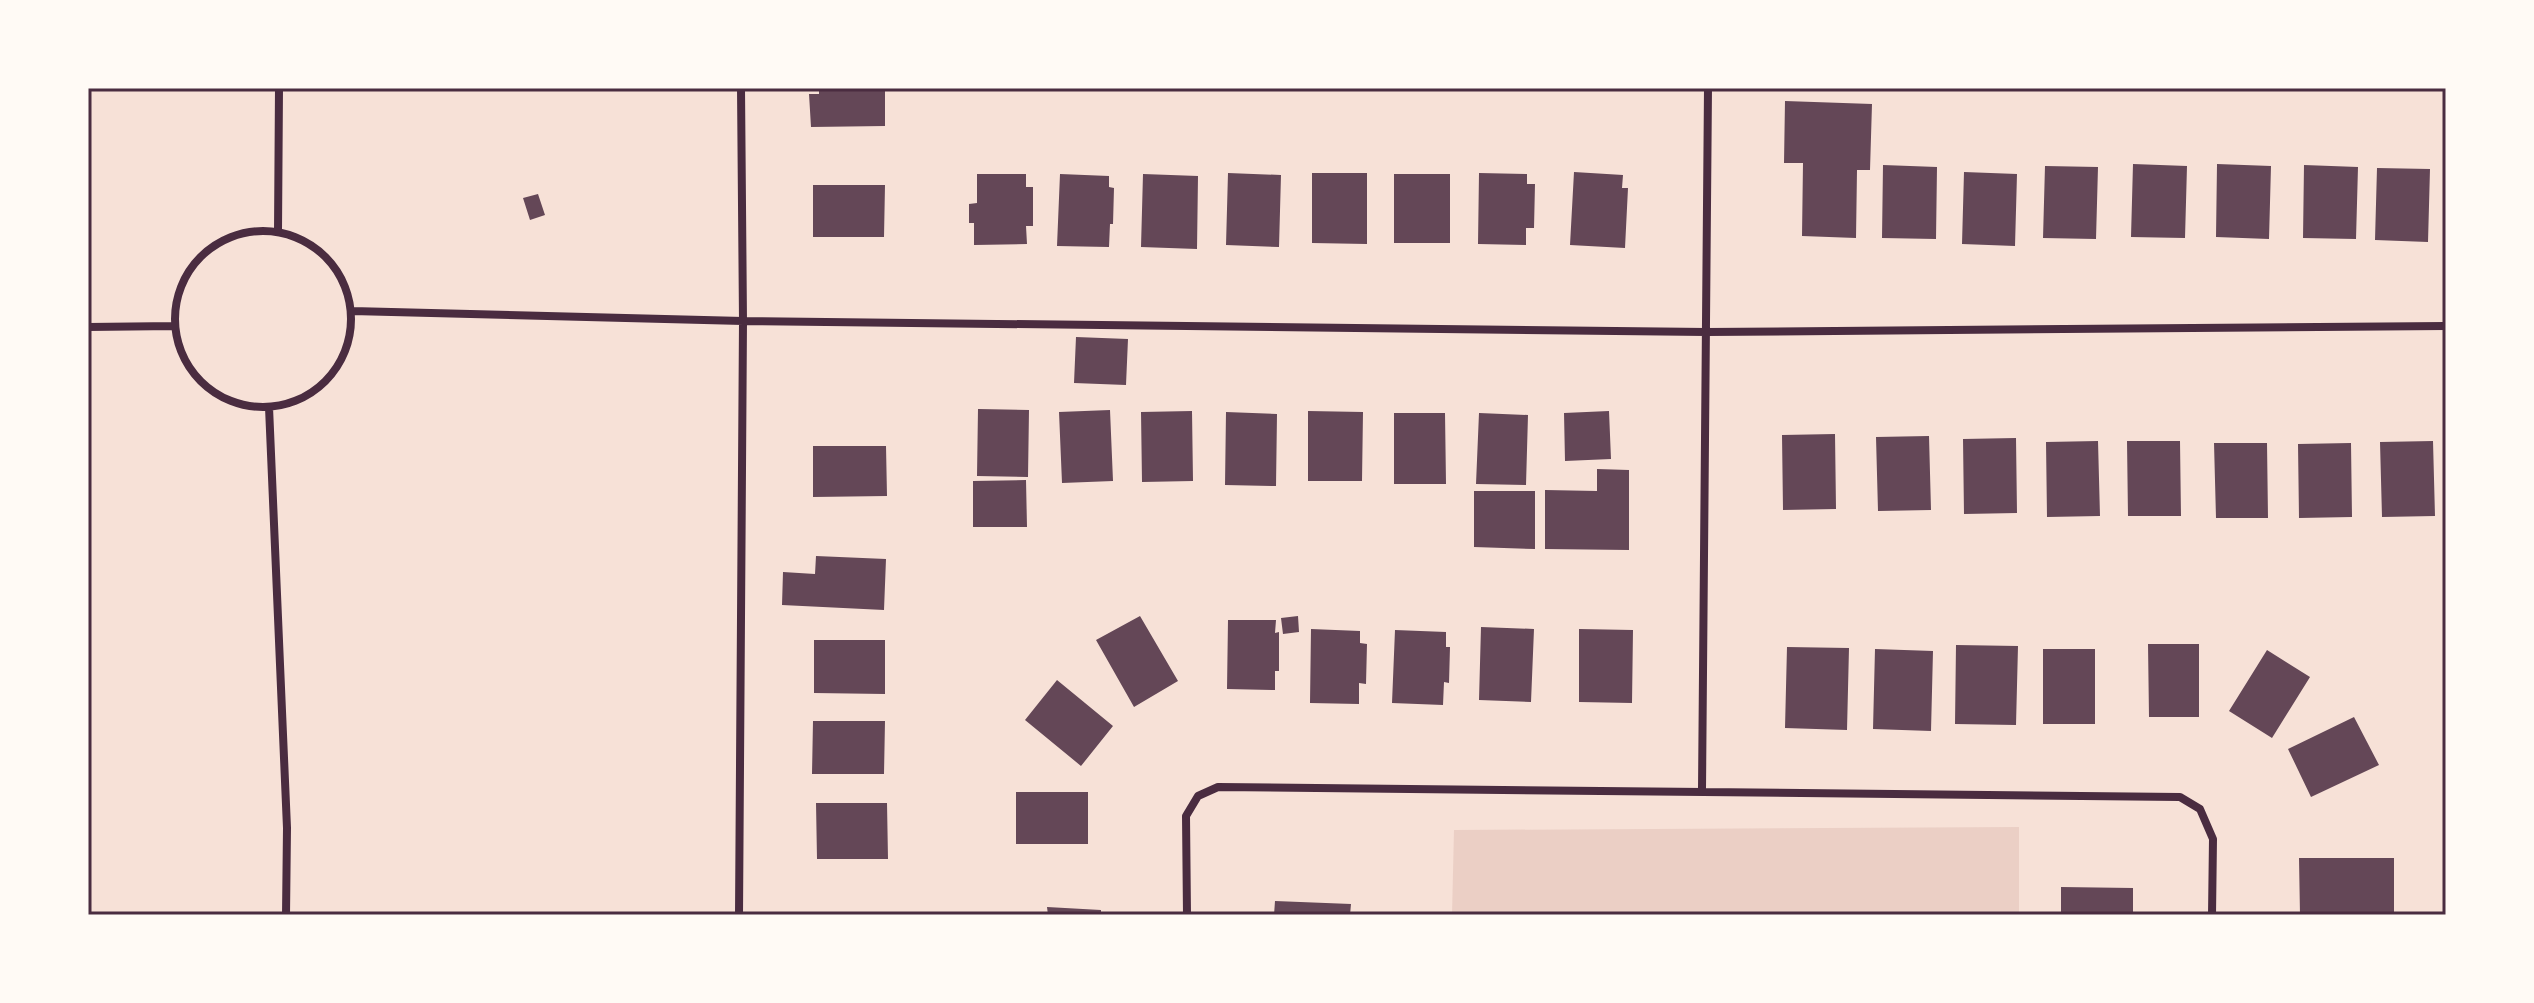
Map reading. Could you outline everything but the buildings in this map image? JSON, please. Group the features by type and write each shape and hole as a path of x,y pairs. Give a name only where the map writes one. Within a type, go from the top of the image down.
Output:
{"street":[{"path":"278,231 279,88"},
{"path":"739,915 743,321 741,88"},
{"path":"1702,790 1708,88"},
{"path":"251,230 278,231 306,241 329,259 344,283 352,311 350,339 339,366 321,387 296,401 269,407 242,404 216,394 196,376 181,353 175,326 176,299 186,274 203,253 226,238 251,230"},
{"path":"352,311 743,321 1706,332 2446,326"},
{"path":"88,327 175,326"},
{"path":"269,407 287,828 286,915"},
{"path":"1187,915 1186,816 1198,796 1218,787 2180,797 2200,809 2213,839 2212,915"}],"shaded area":[{"path":"2019,827 2019,915 1452,915 1454,830"}]}
